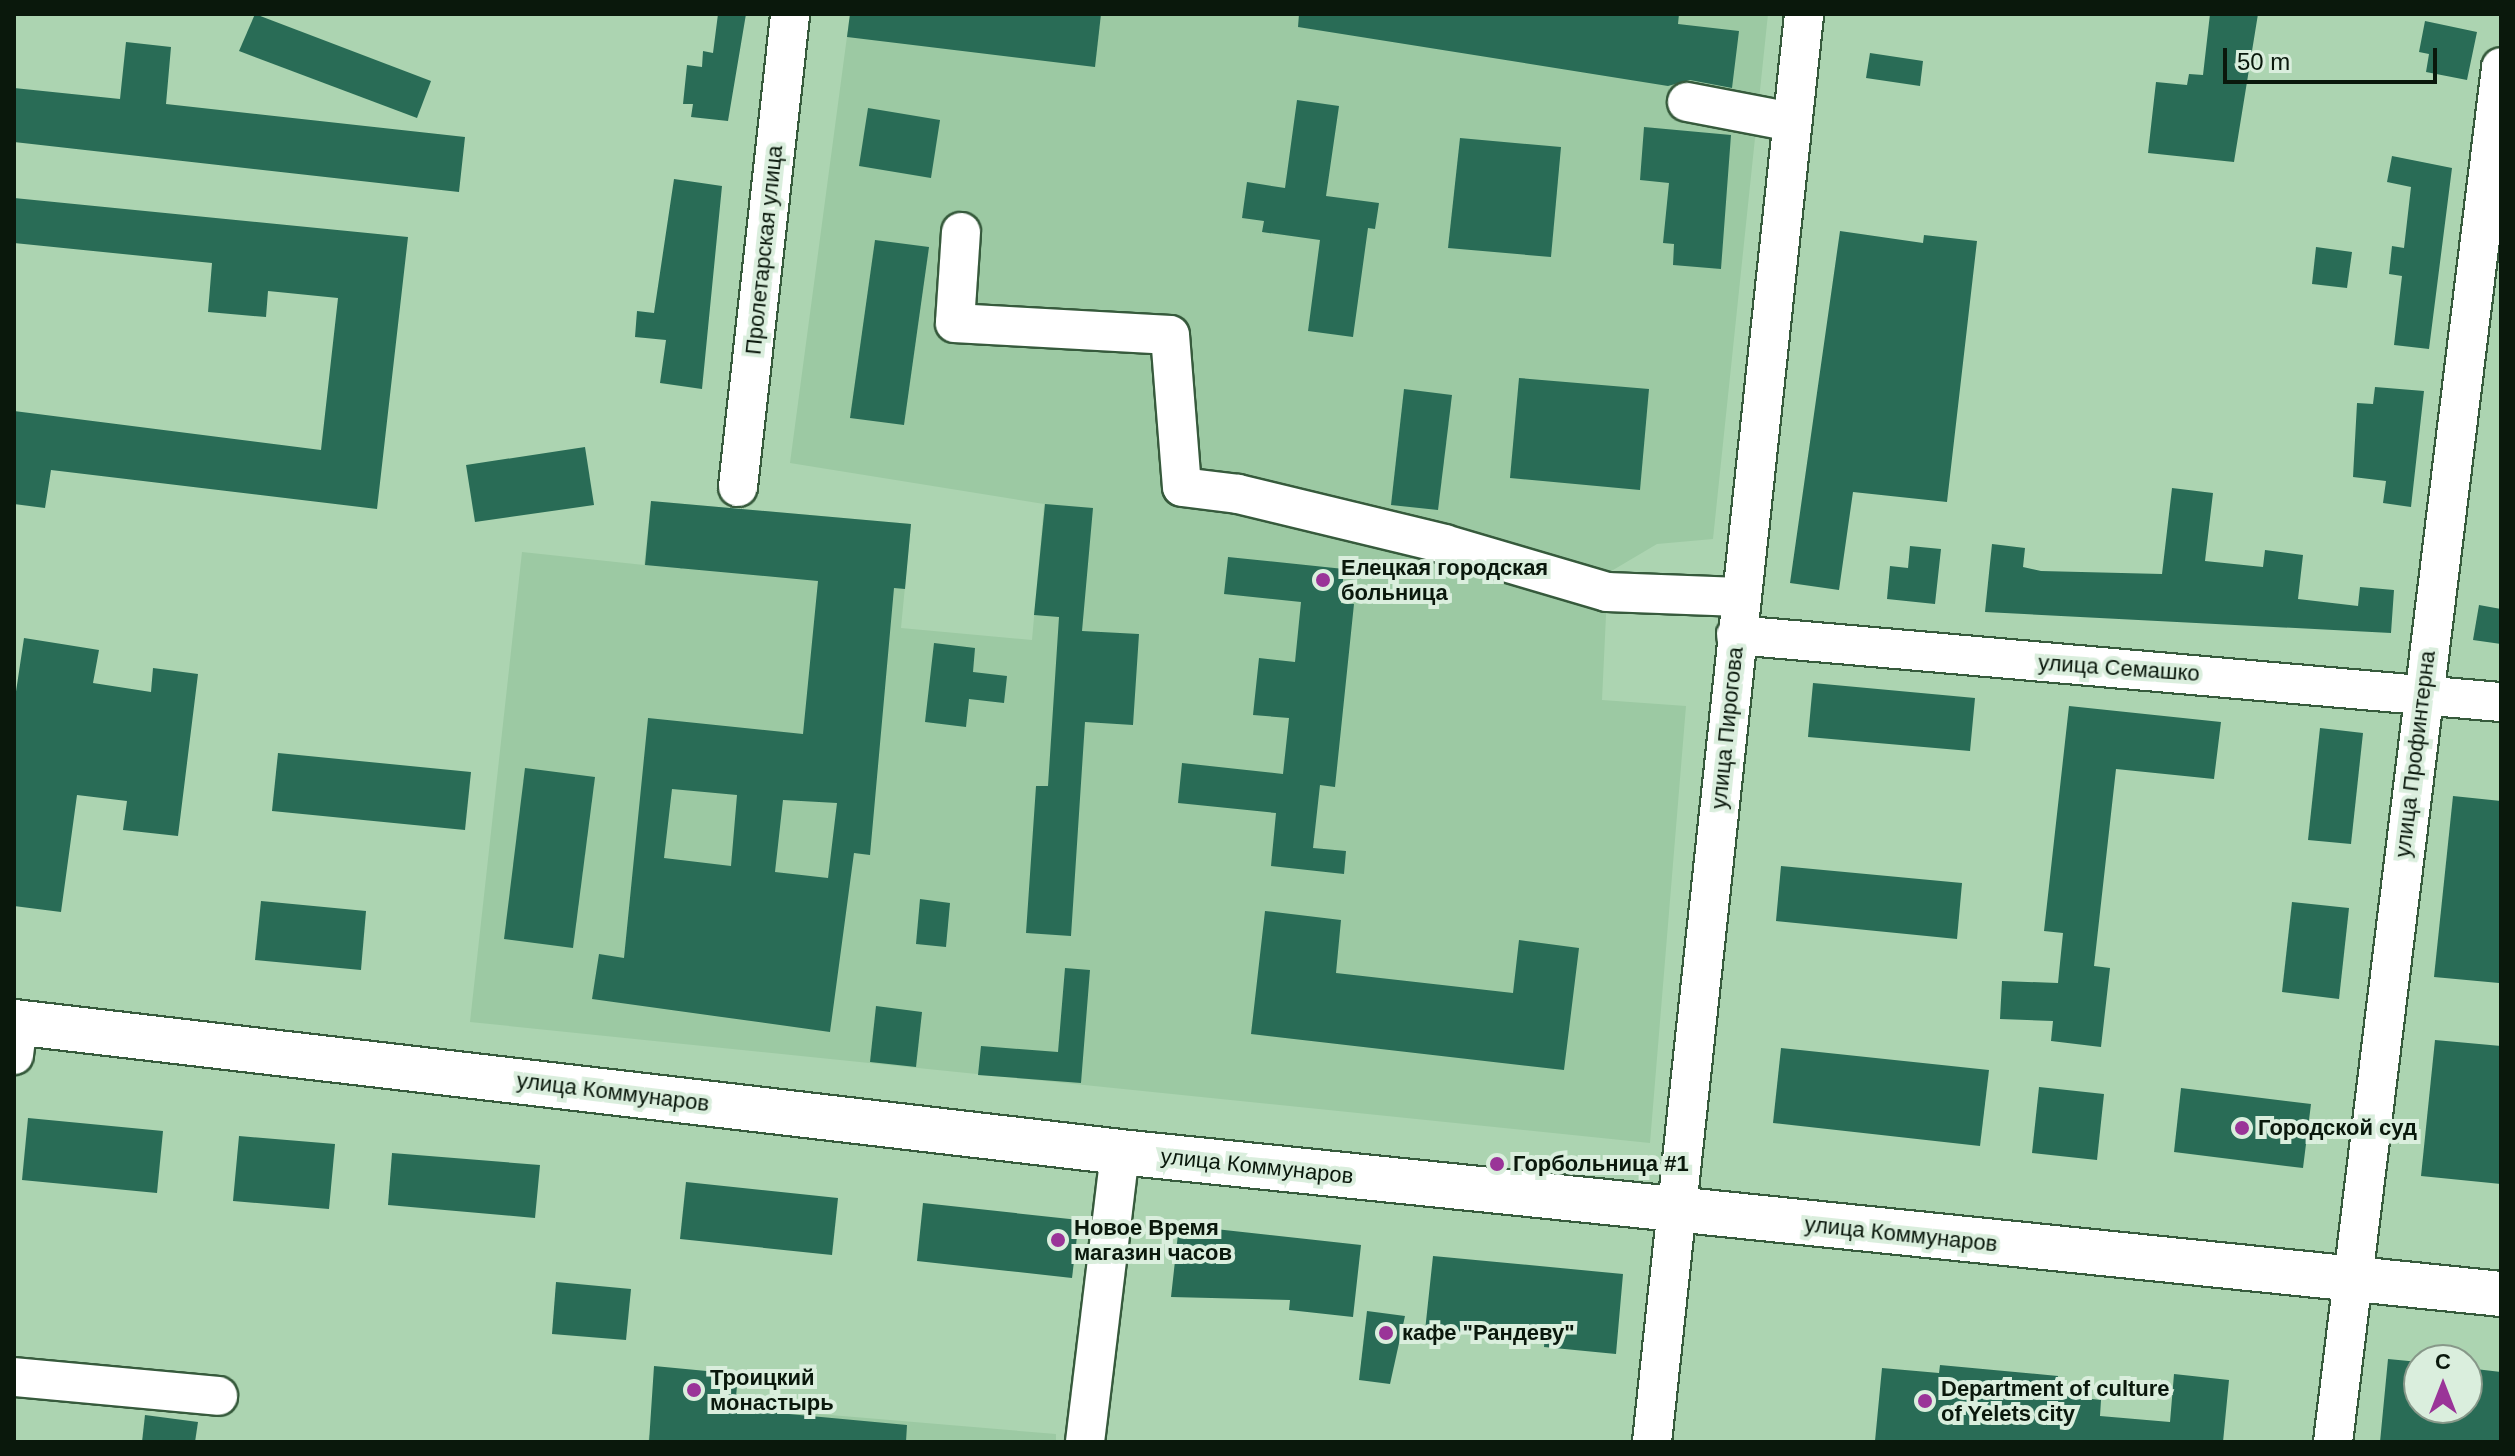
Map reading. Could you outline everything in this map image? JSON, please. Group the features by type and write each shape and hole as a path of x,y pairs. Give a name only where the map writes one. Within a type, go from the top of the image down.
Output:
{"main road":[{"name":"улица Коммунаров","path":"15,1033 1678,1211 2501,1294"}],"street":[{"name":"Пролетарская улица","path":"738,487 790,14"},
{"name":"улица Пирогова","path":"1652,1442 1804,14"},
{"name":"улица Профинтерна","path":"2333,1442 2356,1281 2422,691 2501,67"},
{"path":"1687,102 1792,122"},
{"path":"961,232 955,323 1170,335 1182,487 1238,494 1444,544 1607,592 1740,597"},
{"name":"улица Семашко","path":"1736,635 2422,691 2501,702"},
{"path":"1085,1442 1120,1152"},
{"path":"14,1377 218,1396"}],"shaded area":[{"name":"Елецкая городская больница","path":"850,14 1768,14 1713,539 1657,544 1608,573 1602,700 1686,706 1650,1143 470,1022 522,552 644,565 651,501 911,524 901,628 1032,640 1044,504 790,463"},
{"path":"735,1407 1056,1434 1056,1442 732,1442"},
{"path":"649,1435 732,1442 648,1442"}],"building":[{"path":"255,14 431,81 417,118 239,51"},
{"path":"718,14 746,14 728,121 691,117 693,104 683,104 687,65 702,67 703,51 713,53"},
{"path":"850,14 1101,14 1095,67 847,37"},
{"path":"1299,14 1679,14 1678,24 1739,31 1732,88 1690,80 1668,86 1298,27"},
{"path":"2210,14 2258,14 2234,162 2148,153 2156,82 2187,85 2189,74 2203,75"},
{"path":"2425,21 2477,32 2467,80 2426,72 2429,54 2419,52"},
{"path":"126,42 171,47 166,104 465,137 459,192 14,142 14,88 120,99"},
{"path":"1870,53 1923,61 1920,86 1866,78"},
{"path":"1297,100 1339,106 1326,196 1379,203 1375,229 1368,228 1353,337 1308,331 1320,240 1262,232 1264,221 1242,218 1247,182 1285,188"},
{"path":"868,108 940,120 931,178 859,166"},
{"path":"1644,127 1731,135 1721,269 1673,265 1674,244 1663,243 1669,183 1640,180"},
{"path":"1460,138 1561,147 1551,257 1448,248"},
{"path":"2392,156 2452,168 2429,349 2394,345 2402,276 2389,274 2392,246 2404,248 2411,187 2387,182"},
{"path":"674,179 722,186 702,389 660,383 666,340 635,337 637,311 654,313"},
{"path":"14,198 408,237 377,509 51,470 45,508 14,504 14,411 321,450 338,298 268,291 266,317 208,312 212,263 14,243"},
{"path":"1840,231 1923,243 1924,235 1977,241 1947,502 1853,492 1839,590 1790,583"},
{"path":"875,240 929,247 904,425 850,418"},
{"path":"2316,247 2352,252 2347,288 2312,284"},
{"path":"1519,378 1649,389 1640,490 1510,478"},
{"path":"2375,387 2424,391 2411,507 2383,503 2386,481 2353,477 2357,403 2373,404"},
{"path":"1404,389 1452,395 1438,510 1391,505"},
{"path":"585,447 594,505 475,522 466,465"},
{"path":"2172,488 2213,493 2205,561 2263,567 2265,550 2303,555 2298,599 2358,606 2360,587 2394,590 2391,633 1985,612 1992,544 2025,548 2023,567 2041,571 2162,574"},
{"path":"651,501 911,524 905,589 894,588 870,855 854,853 830,1032 592,999 599,954 624,958 648,718 803,734 818,581 645,565","holes":["672,789 737,795 731,866 664,858","783,800 837,803 828,878 775,872"]},
{"path":"1045,504 1093,508 1082,631 1139,634 1133,725 1085,722 1071,936 1026,933 1036,786 1048,786 1059,617 1034,615"},
{"path":"1910,546 1941,549 1935,604 1887,599 1890,566 1908,568"},
{"path":"1228,557 1344,569 1341,603 1354,604 1335,787 1320,785 1313,848 1346,851 1344,874 1271,866 1276,813 1178,803 1182,763 1283,774 1289,718 1253,715 1259,658 1295,662 1301,602 1224,594"},
{"path":"2479,605 2501,609 2501,644 2473,640"},
{"path":"24,638 99,650 93,683 151,692 153,668 198,674 178,836 123,830 127,801 77,795 61,912 14,906 14,705"},
{"path":"934,643 975,648 973,672 1007,676 1004,703 969,699 966,727 925,722"},
{"path":"1813,683 1975,698 1970,751 1808,737"},
{"path":"2069,706 2221,722 2214,779 2116,769 2094,966 2110,968 2101,1047 2051,1041 2053,1021 2000,1019 2002,981 2058,983 2063,933 2044,931"},
{"path":"2320,728 2363,733 2351,844 2308,840"},
{"path":"278,753 471,772 465,830 272,811"},
{"path":"525,768 595,777 573,948 504,939"},
{"path":"2453,796 2501,801 2499,983 2434,977"},
{"path":"1781,866 1962,883 1957,939 1776,921"},
{"path":"920,899 950,903 946,947 916,944"},
{"path":"261,901 366,911 361,970 255,960"},
{"path":"2292,902 2349,908 2339,999 2282,992"},
{"path":"1265,911 1341,920 1336,973 1513,993 1519,940 1579,948 1564,1070 1251,1034"},
{"path":"1065,968 1090,970 1081,1083 978,1075 981,1046 1058,1052"},
{"path":"876,1006 922,1012 916,1067 870,1062"},
{"path":"2435,1040 2501,1046 2501,1184 2421,1176"},
{"path":"1781,1048 1989,1070 1980,1146 1773,1123"},
{"path":"2039,1087 2104,1094 2097,1160 2032,1153"},
{"name":"Городской суд","path":"2181,1088 2311,1104 2303,1168 2174,1152"},
{"path":"28,1118 163,1131 157,1193 22,1180"},
{"path":"239,1136 335,1144 329,1209 233,1201"},
{"path":"392,1153 540,1165 535,1218 388,1205"},
{"path":"686,1182 838,1198 832,1255 680,1239"},
{"path":"923,1203 1079,1220 1072,1278 917,1261"},
{"path":"1179,1225 1361,1245 1353,1317 1289,1310 1290,1300 1171,1297"},
{"path":"1433,1256 1623,1274 1616,1354 1544,1347 1545,1333 1425,1331"},
{"path":"556,1282 631,1289 626,1340 552,1334"},
{"path":"1367,1311 1405,1316 1390,1384 1359,1380"},
{"path":"2388,1359 2403,1360 2403,1424 2483,1424 2483,1370 2501,1372 2501,1442 2380,1442"},
{"path":"1940,1365 2058,1376 2056,1395 2101,1400 2100,1416 2170,1422 2174,1374 2229,1380 2223,1442 1875,1441 1882,1368 1939,1373"},
{"path":"654,1366 738,1374 735,1409 907,1425 906,1442 649,1442"},
{"path":"145,1415 198,1422 195,1442 142,1442"}],"place":[{"name":"Елецкая городская больница","path":"1323,580"},
{"name":"Городской суд","path":"2242,1128"},
{"name":"Горбольница #1","path":"1497,1164"},
{"name":"Новое Время магазин часов","path":"1058,1240"},
{"name":"кафе \"Рандеву\"","path":"1386,1333"},
{"name":"Троицкий монастырь","path":"694,1390"},
{"name":"Department of culture of Yelets city","path":"1925,1401"}]}
